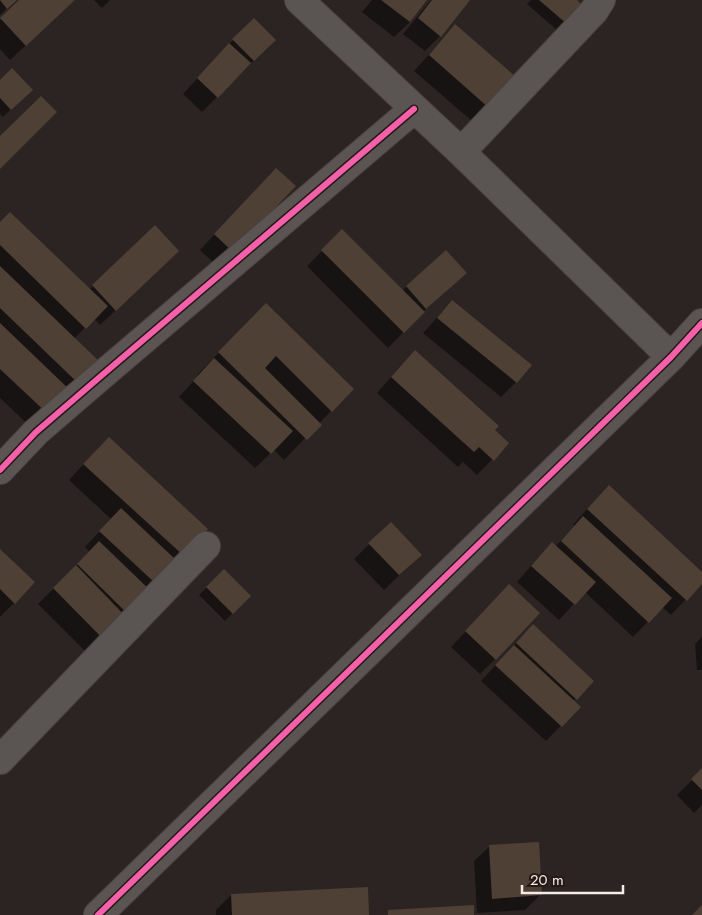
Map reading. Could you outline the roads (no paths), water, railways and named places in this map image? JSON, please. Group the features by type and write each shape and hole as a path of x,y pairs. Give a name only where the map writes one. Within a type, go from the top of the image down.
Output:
{"street":[{"path":"299,0 461,152 671,357"},
{"path":"461,152 594,11 602,0"},
{"path":"0,470 36,432 414,109"},
{"path":"98,915 671,357 702,323"},
{"path":"0,760 206,546"}]}
